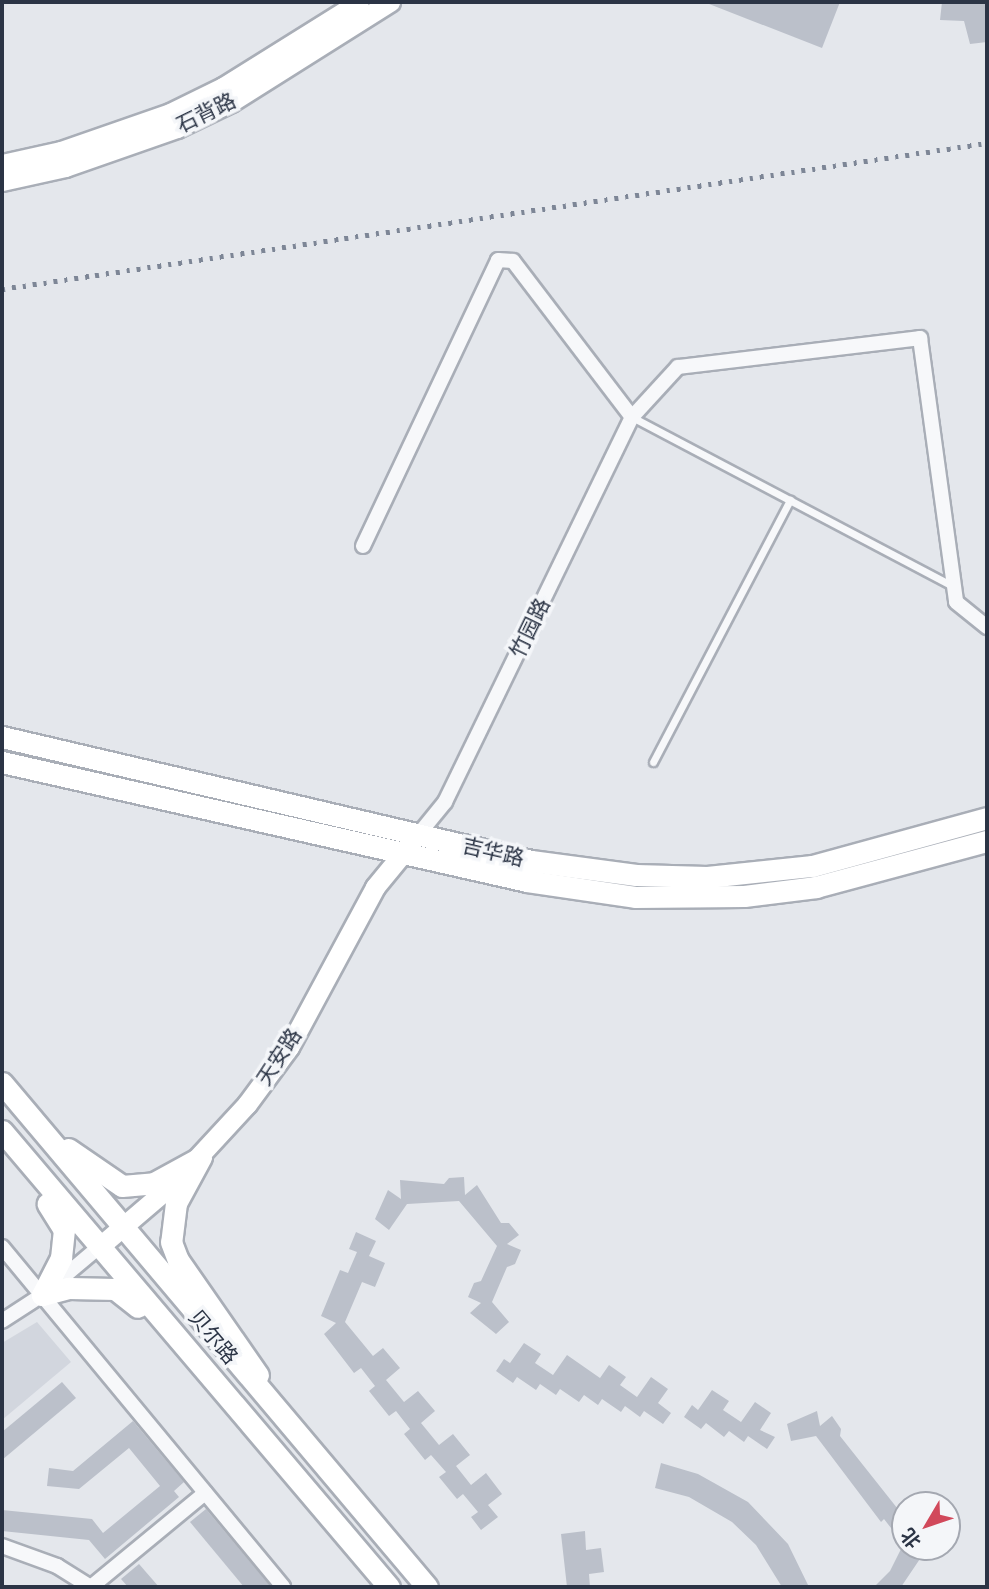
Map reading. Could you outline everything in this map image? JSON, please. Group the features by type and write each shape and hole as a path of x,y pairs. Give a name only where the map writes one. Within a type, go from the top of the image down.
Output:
{"main road":[{"name":"石背路","path":"2,164 94,141 170,113 223,87 359,2"},
{"name":"石背路","path":"2,181 65,167 177,128 231,102 390,2"},
{"name":"吉华路","path":"2,737 419,834 601,872 707,877 847,860 987,818"},
{"name":"吉华路","path":"2,762 562,888 635,897 708,898 780,893 852,880 987,841"},
{"name":"天安路","path":"99,1247 201,1157 289,1047 375,887 419,834"},
{"name":"贝尔路","path":"2,1083 427,1587"},
{"path":"34,1122 122,1186 154,1183 201,1157"},
{"name":"贝尔路","path":"2,1131 184,1350 389,1587"},
{"path":"2,1149 56,1214 64,1230 61,1258 42,1295"},
{"path":"201,1157 176,1203 172,1242 178,1260 251,1361 274,1408"},
{"path":"42,1295 69,1288 115,1290 184,1350"}],"street":[{"path":"363,545 498,260 513,261 632,417"},
{"name":"竹园路","path":"419,834 445,802 632,417 678,367 920,338 955,587"},
{"path":"955,587 956,602 987,626"},
{"path":"2,1247 283,1587"},
{"path":"2,1321 42,1295 99,1247"},
{"path":"2,1546 57,1566 91,1587 205,1493"}],"lane":[{"path":"632,417 955,587"},
{"path":"653,762 790,500"}],"shaded area":[{"path":"37,1322 71,1362 2,1420 2,1343"}],"building":[{"path":"704,2 840,2 822,48"},
{"path":"942,2 987,2 987,42 970,44 964,21 940,20"},
{"path":"464,1177 465,1195 477,1185 501,1223 509,1223 519,1235 507,1244 521,1250 515,1264 507,1267 492,1302 509,1322 496,1334 470,1313 481,1303 468,1297 474,1283 481,1281 497,1246 459,1201 407,1204 389,1230 375,1219 388,1190 401,1199 400,1180 444,1184 449,1178"},
{"path":"356,1232 376,1241 369,1256 385,1263 375,1287 362,1282 345,1322 373,1356 383,1348 400,1368 386,1380 404,1402 418,1391 435,1411 421,1423 439,1445 453,1434 470,1455 456,1466 471,1485 486,1473 502,1494 488,1505 498,1517 481,1530 471,1517 478,1512 463,1494 457,1499 439,1477 446,1472 431,1455 425,1460 404,1434 410,1429 396,1411 389,1416 369,1391 375,1386 361,1368 354,1373 324,1334 336,1323 321,1316 340,1270 348,1273 357,1252 349,1249"},
{"path":"524,1343 541,1354 535,1363 553,1375 567,1355 600,1378 609,1365 626,1377 620,1385 637,1397 651,1377 668,1389 658,1403 671,1413 663,1424 644,1411 640,1417 625,1406 621,1412 602,1399 598,1405 584,1395 579,1402 560,1389 556,1395 540,1384 536,1390 517,1377 513,1383 496,1371 504,1359 510,1363"},
{"path":"62,1382 76,1398 2,1460 2,1432"},
{"path":"712,1390 729,1401 723,1410 741,1422 755,1402 771,1413 760,1430 775,1437 767,1449 748,1436 744,1442 729,1431 724,1437 706,1423 701,1429 684,1417 692,1405 698,1410"},
{"path":"817,1411 820,1426 832,1416 841,1429 840,1436 891,1500 891,1528 884,1519 881,1522 816,1436 791,1441 787,1424"},
{"path":"133,1421 184,1482 174,1491 179,1497 105,1559 89,1540 2,1531 2,1510 92,1519 103,1533 160,1486 129,1448 79,1489 47,1486 49,1468 73,1471"},
{"path":"661,1463 698,1474 748,1502 788,1544 809,1587 782,1587 756,1545 732,1522 689,1497 655,1488"},
{"path":"206,1509 271,1587 244,1587 190,1522"},
{"path":"585,1531 586,1550 601,1548 604,1572 589,1574 590,1587 567,1587 561,1534"},
{"path":"895,1561 919,1561 901,1587 874,1587 890,1571"},
{"path":"139,1564 159,1587 128,1587 121,1579"}],"railway":[{"path":"2,289 987,143"}]}
